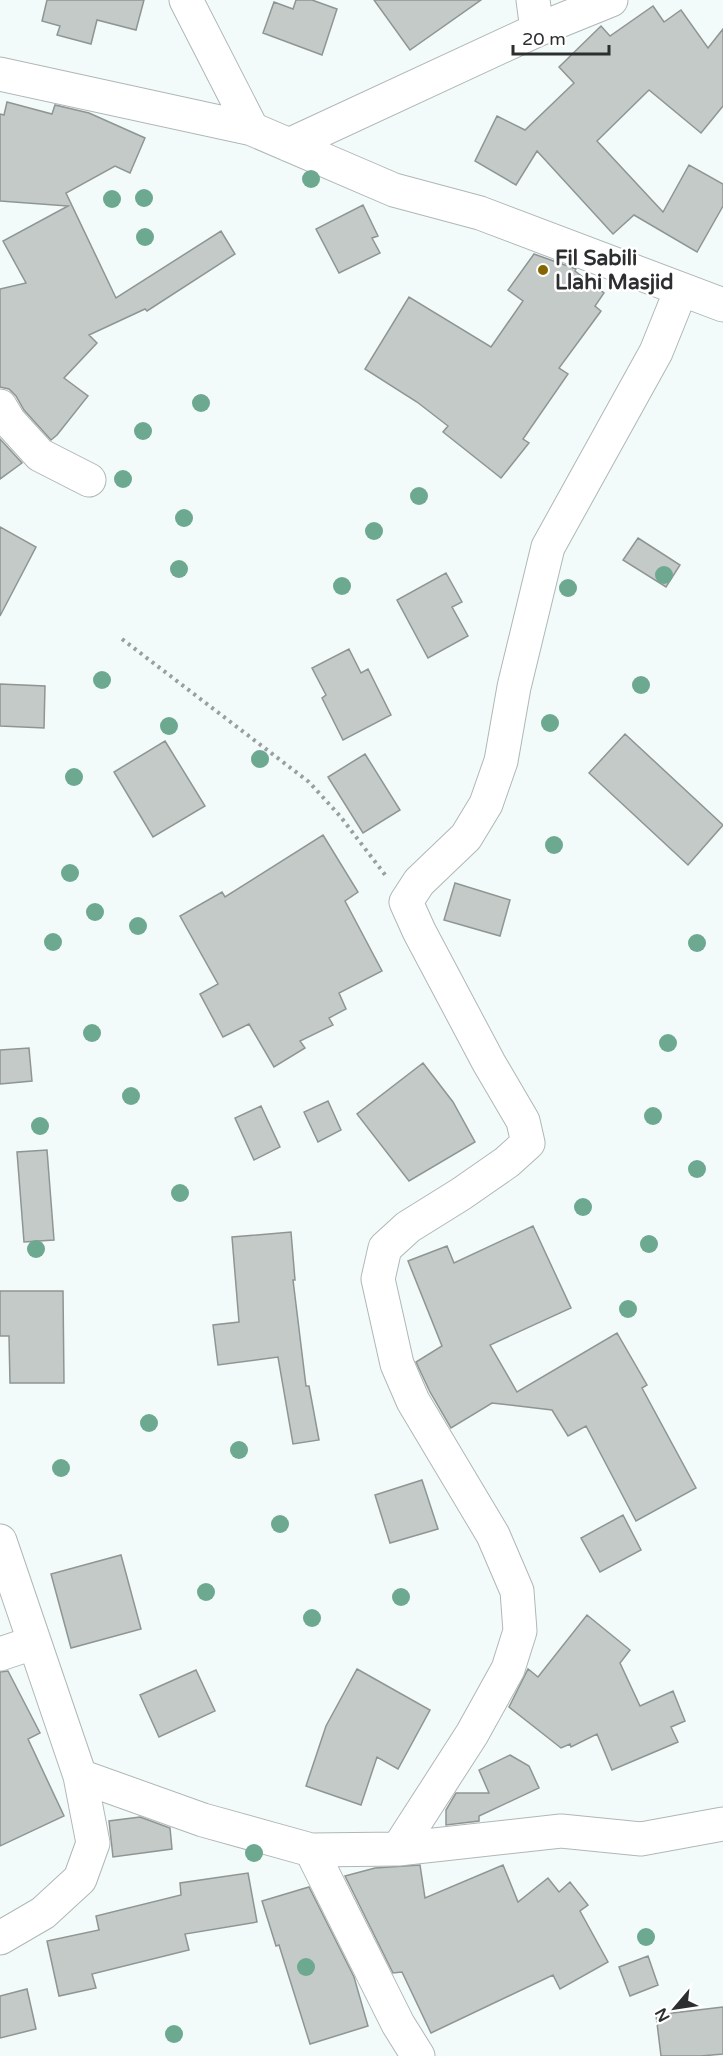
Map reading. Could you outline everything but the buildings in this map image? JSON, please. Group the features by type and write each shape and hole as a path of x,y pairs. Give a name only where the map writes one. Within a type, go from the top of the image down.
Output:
{"street":[{"path":"186,0 252,129"},
{"path":"289,145 535,15 611,0"},
{"path":"0,74 252,129 394,190 480,213 620,264 723,305"},
{"path":"398,1849 472,1734 508,1669 520,1631 517,1591 493,1535 413,1401 397,1364 378,1279 385,1248 408,1227 480,1181 507,1162 528,1143 523,1121 489,1063 406,902 419,882 466,837 486,804 501,761 514,687 548,547 656,352 681,290"},
{"path":"0,406 9,421 40,455 89,480"},
{"path":"0,1541 80,1776 93,1843 80,1879 43,1913 0,1938"},
{"path":"0,1654 33,1643"},
{"path":"80,1776 203,1820 311,1850 398,1849 561,1831 641,1839 723,1824"},
{"path":"311,1850 398,2024 418,2056"}],"path":[{"path":"122,639 309,782 340,816 406,902"}],"place":[{"name":"Fil Sabili Llahi Masjid","path":"543,270"}]}
